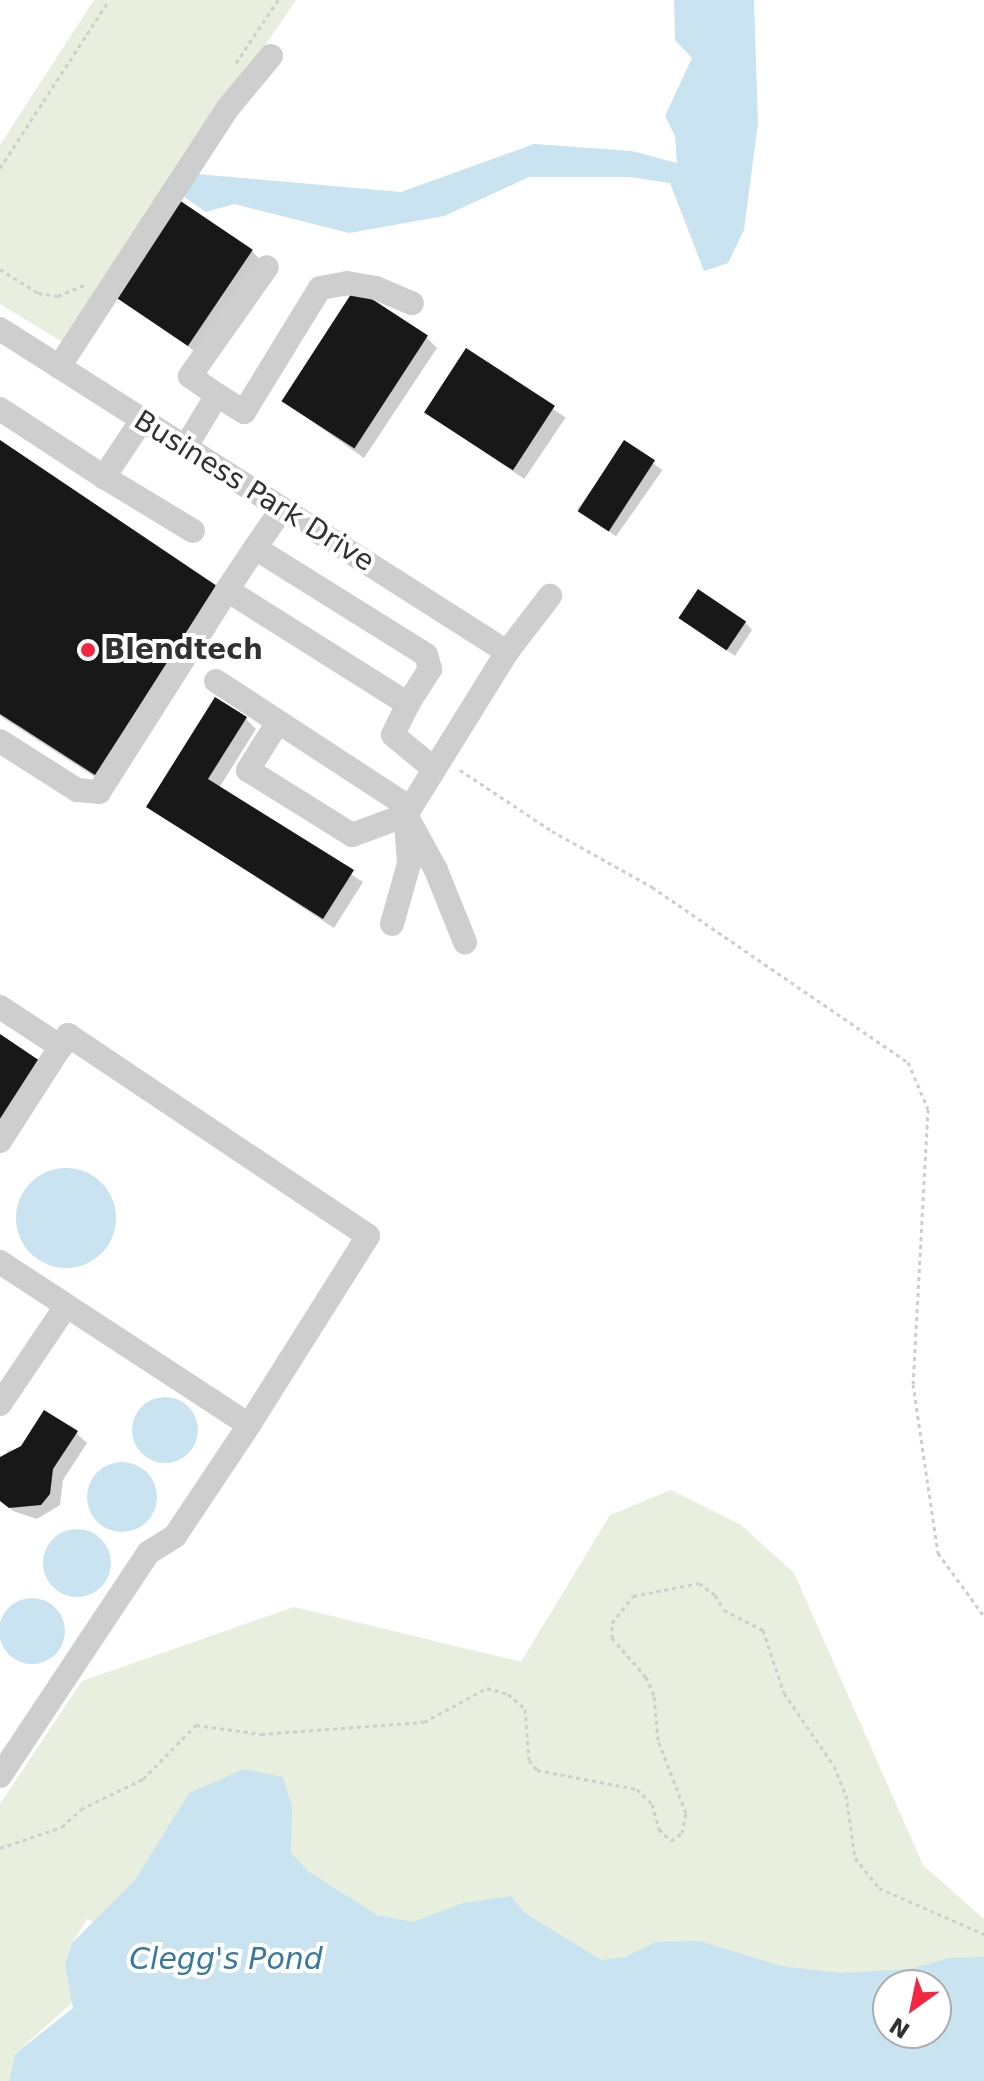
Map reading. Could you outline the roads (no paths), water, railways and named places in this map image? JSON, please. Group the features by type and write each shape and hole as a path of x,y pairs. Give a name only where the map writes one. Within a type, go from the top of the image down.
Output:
{"street":[{"path":"59,367 227,109 271,56"},
{"path":"267,267 190,376 244,412 320,288 347,283 376,288 412,303"},
{"name":"Business Park Drive","path":"0,329 507,652"},
{"path":"185,448 217,395"},
{"path":"0,409 193,531"},
{"path":"104,477 142,420"},
{"path":"0,741 77,790 99,792 282,509"},
{"path":"255,548 426,655 430,669 393,735 438,763"},
{"path":"227,590 408,704"},
{"path":"392,924 409,864 408,812 507,652 550,596"},
{"path":"216,681 408,812 465,942"},
{"path":"278,722 248,770 352,835 408,812"},
{"path":"0,1007 61,1047"},
{"path":"0,1141 68,1035 368,1236 175,1536 148,1553 0,1776"},
{"path":"0,1262 249,1425"},
{"path":"0,1404 66,1306"}],"water":[{"path":"674,0 754,0 758,123 744,230 728,263 704,271 670,183 629,177 529,177 444,216 349,233 234,204 206,212 178,193 197,174 401,192 534,144 632,151 677,163 675,136 665,116 692,58 675,40"},
{"path":"66,1168 85,1172 101,1183 112,1199 116,1218 112,1237 101,1253 85,1264 66,1268 47,1264 31,1253 20,1237 16,1218 20,1199 31,1183 47,1172"},
{"path":"165,1397 178,1400 188,1407 195,1417 198,1430 195,1443 188,1453 178,1460 165,1463 152,1460 142,1453 135,1443 132,1430 135,1417 142,1407 152,1400"},
{"path":"129,1462 151,1477 157,1497 155,1511 147,1522 136,1530 115,1532 97,1522 89,1511 87,1490 97,1472 108,1464"},
{"path":"77,1529 90,1531 101,1539 109,1550 109,1576 101,1587 90,1595 77,1597 64,1595 53,1587 45,1576 43,1563 45,1550 53,1539 64,1531"},
{"path":"32,1598 45,1600 55,1608 63,1618 63,1644 55,1654 45,1662 32,1664 19,1662 9,1654 1,1644 -1,1631 1,1618 9,1608 19,1600"},
{"name":"Clegg's Pond","path":"244,1769 283,1777 292,1807 291,1853 308,1871 377,1915 413,1922 463,1903 511,1896 525,1913 601,1960 625,1957 656,1942 699,1941 781,1966 841,1973 872,1971 872,2049 952,2049 952,1969 910,1969 949,1958 984,1957 984,2081 9,2081 15,2054 73,2008 65,1965 72,1943 135,1880 189,1793"}],"place":[{"name":"Blendtech","path":"88,650"}]}
